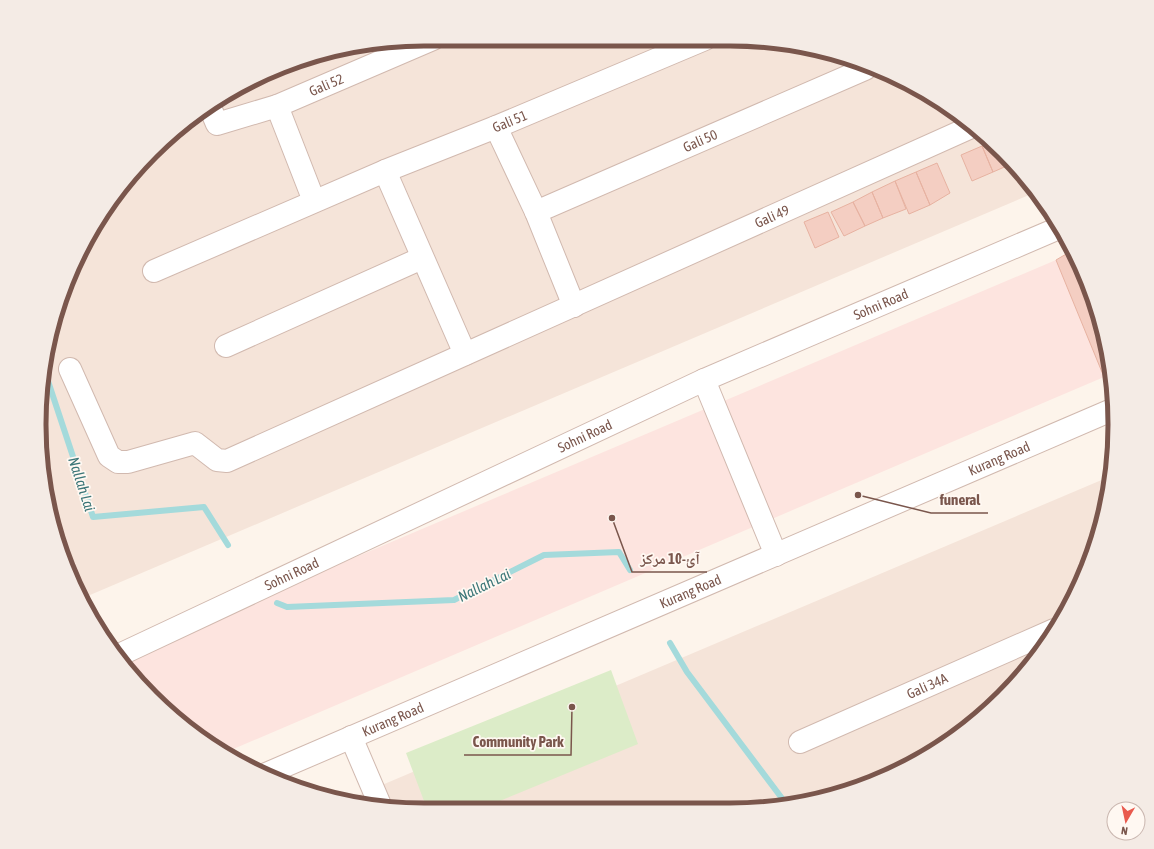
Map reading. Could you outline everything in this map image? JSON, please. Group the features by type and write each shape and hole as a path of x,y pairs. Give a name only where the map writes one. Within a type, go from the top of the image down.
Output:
{"street":[{"name":"Gali 52","path":"213,114 277,106 416,46"},
{"name":"Gali 51","path":"154,271 385,171 496,127 688,46"},
{"name":"Gali 50","path":"536,212 861,70"},
{"path":"277,106 314,201"},
{"path":"496,127 536,212 574,306"},
{"name":"Gali 49","path":"70,369 109,456 118,462 128,462 195,443 217,460 227,460 966,129"},
{"path":"385,171 465,354"},
{"name":"Sohni Road","path":"123,653 704,380 1054,230"},
{"path":"226,346 422,258"},
{"path":"704,380 776,555"},
{"name":"Kurang Road","path":"273,771 1107,412"},
{"name":"Gali 34A","path":"800,742 1045,634"},
{"path":"351,738 378,800"}],"shaded area":[{"path":"424,46 730,46 779,49 803,53 851,66 874,75 897,85 940,110 979,140 1014,175 1030,194 87,596 66,546 53,498 49,474 46,424 47,400 49,375 59,327 66,303 85,257 110,214 124,194 157,157 175,140 194,124 235,97 257,85 303,66 351,53 375,49"},
{"path":"1056,260 1104,377 231,750 194,725 175,709 157,692 124,655"},
{"path":"1104,479 1095,522 1079,569 1057,614 1030,655 997,692 960,725 919,752 874,774 851,783 803,796 754,802 424,803 375,800 355,797"}],"green space":[{"path":"611,670 638,744 495,803 425,803 406,753"}],"building":[{"path":"984,145 1006,166 993,172 982,146"},
{"path":"982,146 993,172 972,181 961,155"},
{"path":"937,163 950,193 930,205 916,172"},
{"path":"916,172 930,205 909,214 895,181"},
{"path":"895,181 906,209 883,218 872,192"},
{"path":"872,192 883,218 865,226 853,202"},
{"path":"853,202 865,226 844,236 831,212"},
{"path":"828,212 839,237 815,248 804,222"},
{"path":"1067,253 1079,280 1095,327 1101,351 1105,375 1104,377 1056,260"}],"waterway":[{"name":"Nallah Lai","path":"48,382 93,517 204,507 228,545"},
{"name":"Nallah Lai","path":"277,603 287,607 454,600 544,555 619,552 630,570"},
{"name":"Nallah Lai","path":"670,643 687,672 783,799"}],"place":[{"name":"funeral","path":"858,495"},
{"name":"آئ-10 مركز","path":"612,518"},
{"name":"Community Park","path":"572,707"}]}
